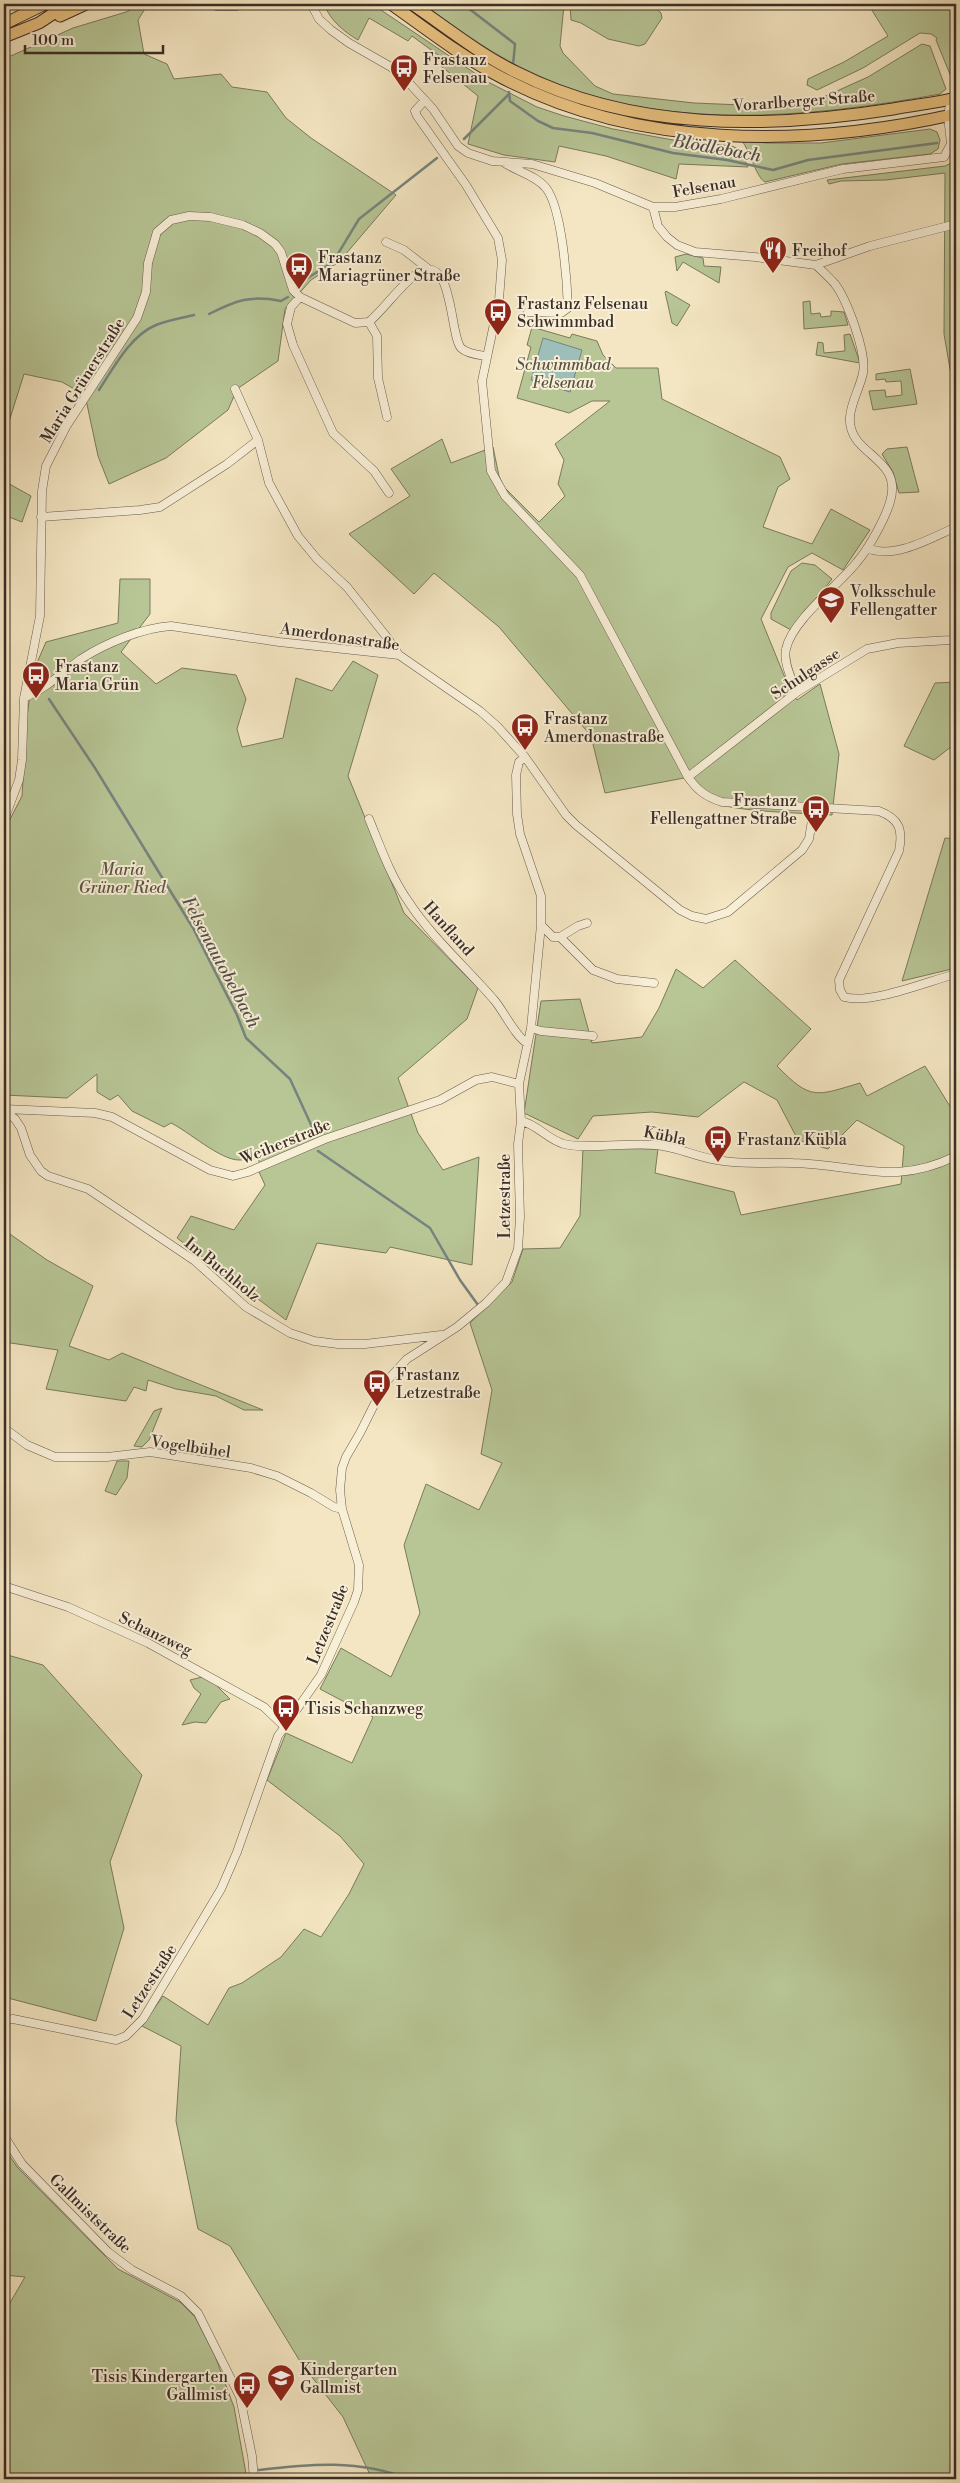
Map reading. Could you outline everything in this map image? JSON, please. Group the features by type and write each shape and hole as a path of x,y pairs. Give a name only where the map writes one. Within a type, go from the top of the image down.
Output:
{"main road":[{"path":"4,24 45,4"},
{"name":"Vorarlberger Straße","path":"392,4 456,49 502,78 565,106 622,122 679,131 756,137 849,132 952,115"},
{"name":"Vorarlberger Straße","path":"412,4 481,52 516,72 578,98 646,114 706,121 757,123 848,116 953,98"},
{"path":"4,38 78,5"}],"street":[{"name":"Felsenau","path":"311,4 323,24 349,44 391,67 425,100 458,146 468,153 492,161 532,164 581,178 653,207 675,207 721,199 843,169 944,156 952,144 953,98"},
{"path":"425,100 415,111 417,116 466,185 498,238 502,260 499,300 482,381 491,471 498,485 505,496 580,575 688,777 697,789 709,798 722,802 879,811 894,818 900,826 902,836 899,851 839,980 840,990 844,997 854,1000 875,997 956,974"},
{"name":"Felsenau","path":"504,162 545,186 552,198 567,276 568,308 561,312 528,312"},
{"path":"653,207 658,226 667,237 677,245 695,252 816,265 835,256 956,224"},
{"name":"Maria Grünerstraße","path":"4,820 13,800 22,760 24,698 40,616 42,491 46,466 67,424 137,318 146,292 148,263 153,241 162,226 179,218 210,217 243,225 260,233 276,244 281,252 293,290 300,297"},
{"path":"386,242 404,250 442,278 457,340 461,348 469,353 486,356"},
{"path":"797,692 792,681 786,650 796,629 867,548 890,503 893,485 890,474 874,455 860,445 850,430 850,415 863,372 862,351 841,295 835,284 816,265"},
{"path":"389,493 374,471 334,433 293,345 287,324 292,307 300,297 355,323 369,322 414,276 430,271"},
{"path":"369,322 377,336 378,378 387,417"},
{"path":"235,389 258,440 269,483 298,536 317,559 347,587 386,636 399,656"},
{"path":"41,517 160,507 227,464 258,440"},
{"path":"867,548 877,552 893,551 956,527"},
{"name":"Amerdonastraße","path":"24,698 45,687 82,659 125,638 157,627 171,626 279,642 399,656 480,711 497,726 525,757 566,815 576,825 680,910 692,916 706,919 728,912 798,855 809,838 814,808"},
{"name":"Schulgasse","path":"688,777 797,692 867,649 883,644 951,640 956,637"},
{"name":"Letzestraße","path":"4,2020 13,2019 116,2040 126,2036 136,2027 160,1992 221,1889 237,1852 265,1770 284,1726 321,1675 358,1590 359,1565 342,1509 340,1490 342,1468 385,1383 407,1359 444,1335 486,1303 506,1282 518,1249 520,1218 518,1144 521,1121 518,1084 531,1028 541,925 541,896 520,834 517,814 516,775 519,762 525,757"},
{"name":"Hanfland","path":"369,819 382,855 412,907 493,999 521,1040 527,1043"},
{"path":"541,925 553,937 560,937 587,923"},
{"path":"560,937 593,970 617,979 654,983"},
{"path":"531,1028 542,1031 592,1036"},
{"name":"Weiherstraße","path":"4,1110 95,1113 112,1117 210,1170 233,1176 248,1172 325,1138 440,1100 476,1080 492,1077 518,1084"},
{"name":"Im Buchholz","path":"4,1110 15,1119 21,1128 30,1155 41,1171 48,1176 88,1189 195,1261 246,1307 290,1333 314,1341 338,1344 366,1344 444,1335"},
{"name":"Kübla","path":"521,1121 537,1127 561,1143 573,1146 658,1145 700,1157 733,1163 793,1163 890,1174 926,1168 956,1156"},
{"name":"Vogelbühel","path":"4,1428 27,1445 55,1457 107,1457 150,1452 251,1468 277,1476 311,1493 334,1508 342,1509"},
{"name":"Schanzweg","path":"4,1586 68,1607 148,1643 264,1707 284,1726"},
{"name":"Gallmiststraße","path":"4,2136 22,2164 108,2252 132,2270 182,2296 198,2313 240,2398 252,2456 254,2479"}],"green space":[{"path":"141,4 148,4 138,20 144,54 167,64 174,79 221,74 232,87 267,92 286,118 311,138 396,195 339,262 311,280 285,309 278,361 237,389 228,410 166,458 109,484 98,456 85,395 62,382 24,374 7,428 4,454 4,59 73,28 126,12"},
{"path":"324,4 372,4 488,82 537,107 613,129 673,140 732,146 740,150 748,167 679,164 676,179 606,156 559,146 555,162 504,155 468,144 478,96 441,66 445,60 412,36 408,41 369,18 358,40 338,25"},
{"path":"423,4 564,5 560,46 563,53 595,86 613,94 694,103 766,106 817,100 868,77 922,44 930,46 946,89 940,94 890,102 787,114 683,113 632,105 583,93 520,67 477,42"},
{"path":"570,4 651,4 661,13 662,18 645,44 639,46 608,39 581,23 571,20"},
{"path":"868,4 956,4 956,89 936,40 937,38 931,34 920,33 863,68 817,90 807,85 808,79 844,62 888,36"},
{"path":"930,129 937,132 940,140 938,149 930,154 842,164 765,182 759,175 742,141 821,143"},
{"path":"956,161 956,404 944,334 945,173 886,180 841,181 829,184 827,180 945,166"},
{"path":"686,254 703,258 704,266 721,267 719,283 683,262 677,271 675,257"},
{"path":"666,291 690,305 677,326 672,323"},
{"path":"810,301 811,314 820,313 821,317 831,316 831,311 844,312 848,325 804,329 803,302"},
{"path":"532,327 570,338 572,334 597,341 603,355 616,368 658,368 662,399 780,457 790,479 778,487 763,527 812,544 831,509 870,530 843,570 812,553 788,567 761,619 790,690 797,700 820,684 839,754 832,815 751,810 720,805 702,797 684,778 605,793 591,736 499,627 434,573 414,594 349,534 410,496 391,469 442,439 451,463 493,447 499,476 504,487 539,522 565,496 558,484 564,460 555,444 610,401 592,401 569,413 517,398 531,347 527,345"},
{"path":"850,334 860,363 816,355 818,342 823,343 824,353 845,351 844,335"},
{"path":"910,369 917,404 873,410 869,391 885,390 886,397 902,395 901,381 886,382 885,379 876,380 876,374"},
{"path":"907,447 919,492 899,493 893,472 882,454 887,449"},
{"path":"4,481 31,496 22,522 4,515"},
{"path":"802,563 815,565 832,579 791,630 771,619 771,613 791,571"},
{"name":"Maria Grüner Ried","path":"120,579 150,579 150,614 121,652 156,684 182,668 236,675 246,699 237,729 242,747 283,738 296,678 332,691 353,661 378,675 348,776 404,913 478,988 467,1019 398,1078 418,1133 443,1170 479,1157 472,1265 390,1247 386,1253 317,1243 286,1320 177,1238 191,1216 234,1230 265,1185 259,1172 261,1168 258,1158 231,1159 171,1123 164,1127 132,1111 118,1095 110,1100 97,1092 97,1074 67,1098 4,1095 4,831 22,796 27,717 33,672 46,642 118,623"},
{"path":"956,682 956,743 934,760 904,746 935,683"},
{"path":"945,838 956,839 956,968 902,981"},
{"path":"735,960 811,1029 777,1066 798,1085 807,1090 823,1093 860,1083 867,1096 925,1066 956,1116 956,2479 372,2479 343,2417 301,2363 230,2246 198,2229 176,2121 181,2046 142,2026 163,1996 208,2025 229,1988 242,1983 281,1957 304,1929 321,1937 349,1894 364,1864 340,1836 267,1780 286,1733 352,1763 373,1717 320,1689 341,1648 391,1677 420,1613 404,1545 426,1484 479,1510 502,1463 481,1454 492,1390 470,1323 512,1282 523,1249 560,1248 580,1216 583,1148 658,1149 655,1173 734,1192 741,1215 901,1184 904,1146 857,1120 828,1149 798,1140 777,1100 744,1082 698,1117 652,1112 593,1116 578,1139 524,1113 541,1001 580,999 592,1043 642,1037 659,1008 676,969 703,988"},
{"path":"4,1230 47,1260 93,1286 69,1346 109,1360 122,1353 263,1410 244,1410 216,1396 176,1389 148,1380 146,1391 134,1387 126,1401 46,1389 58,1350 4,1342"},
{"path":"162,1408 149,1440 142,1447 134,1446 154,1411"},
{"path":"117,1461 129,1461 127,1478 116,1495 105,1491"},
{"path":"4,1654 43,1665 142,1775 110,1862 124,1928 96,2021 4,1997"},
{"path":"202,1677 215,1684 230,1699 221,1702 206,1723 195,1722 182,1725 201,1694 194,1688 190,1680"},
{"path":"4,2148 18,2168 118,2269 180,2302 195,2317 215,2356 234,2407 247,2479 4,2479 6,2462 4,2462 4,2313 25,2277 4,2275"}],"water":[{"name":"Schwimmbad Felsenau","path":"543,338 582,350 570,392 531,380"}],"pier":[{"path":"27,4 69,4 4,43 4,16"}],"waterway":[{"name":"Blödlebach","path":"463,4 515,44 513,65"},
{"name":"Blödlebach","path":"509,92 510,101 538,121 553,128 592,133 673,153 727,160 773,170 808,160 937,143"},
{"name":"Felsenautobelbach","path":"464,139 509,94"},
{"name":"Felsenautobelbach","path":"298,284 333,262 359,219 437,158"},
{"name":"Felsenautobelbach","path":"209,314 244,300 270,299 281,301 288,297"},
{"name":"Felsenautobelbach","path":"99,390 123,353 138,337 156,325 194,315"},
{"name":"Felsenautobelbach","path":"49,699 95,768 193,928 237,1015 246,1038 290,1079 313,1129"},
{"name":"Felsenautobelbach","path":"318,1151 430,1228 460,1280 478,1305"},
{"path":"259,2470 315,2465 353,2466 372,2468 408,2479"}],"place":[{"name":"Frastanz Felsenau","path":"404,92"},
{"name":"Freihof","path":"773,274"},
{"name":"Frastanz Mariagrüner Straße","path":"299,290"},
{"name":"Frastanz Felsenau Schwimmbad","path":"498,336"},
{"name":"Volksschule Fellengatter","path":"831,624"},
{"name":"Frastanz Maria Grün","path":"36,699"},
{"name":"Frastanz Amerdonastraße","path":"525,751"},
{"name":"Frastanz Fellengattner Straße","path":"816,833"},
{"name":"Frastanz Kübla","path":"718,1163"},
{"name":"Frastanz Letzestraße","path":"377,1407"},
{"name":"Tisis Schanzweg","path":"286,1732"},
{"name":"Kindergarten Gallmist","path":"281,2402"},
{"name":"Tisis Kindergarten Gallmist","path":"247,2409"}]}
